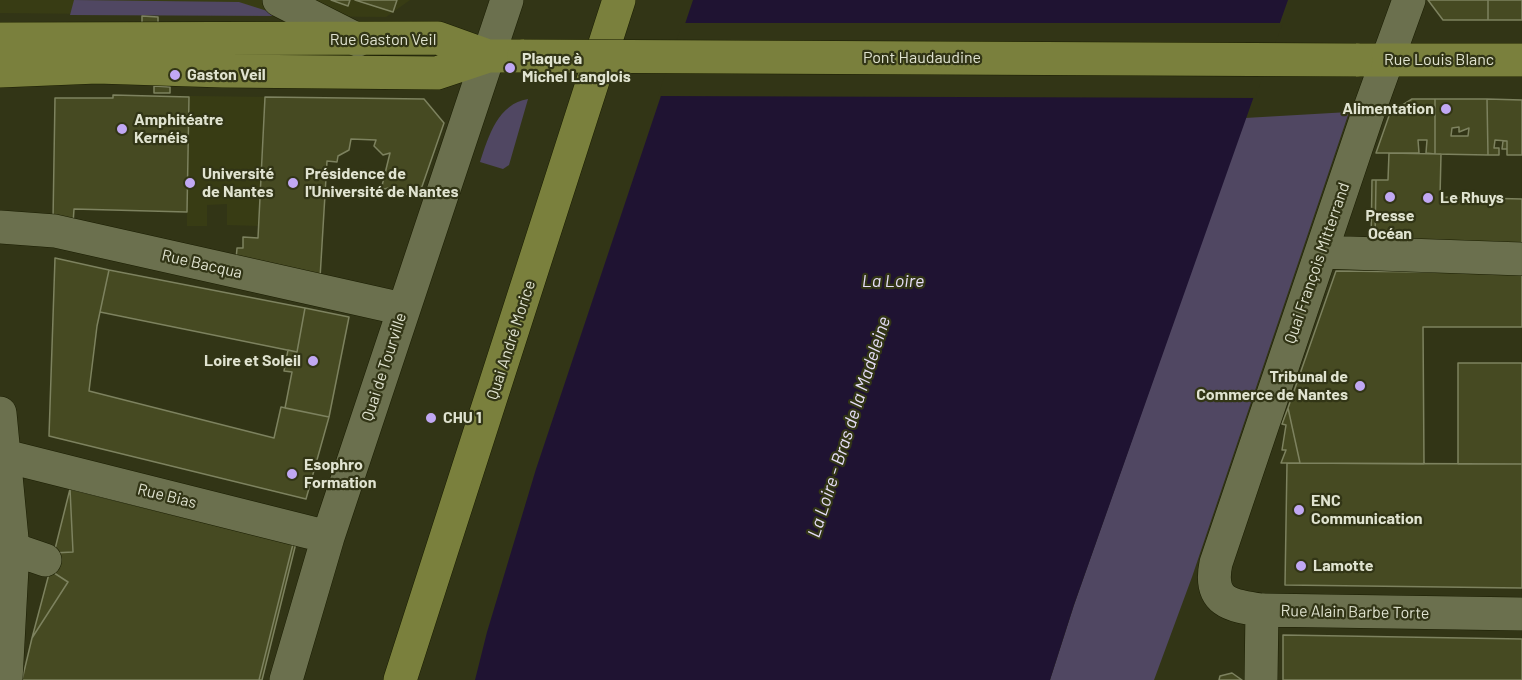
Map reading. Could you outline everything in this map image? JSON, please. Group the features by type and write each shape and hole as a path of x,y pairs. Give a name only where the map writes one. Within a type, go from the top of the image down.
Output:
{"main road":[{"name":"Quai André Morice","path":"400,680 619,0"},
{"name":"Rue Gaston Veil","path":"0,39 358,40 438,38 500,56"},
{"name":"Rue Gaston Veil","path":"0,71 68,67 437,73 500,56"},
{"name":"Pont Haudaudine","path":"500,56 1356,60"},
{"name":"Rue Louis Blanc","path":"1356,60 1522,60"}],"street":[{"path":"279,0 358,40"},
{"name":"Quai de Tourville","path":"286,680 328,537 403,309 500,56 507,0"},
{"name":"Quai François Mitterrand","path":"1215,570 1321,252 1409,0"},
{"name":"Rue Bacqua","path":"0,227 55,231 403,309"},
{"path":"1321,252 1522,260"},
{"path":"0,412 5,456 6,680"},
{"name":"Rue Bias","path":"5,456 328,537"},
{"path":"7,551 45,560"},
{"name":"Rue Alain Barbe Torte","path":"1215,570 1213,584 1223,600 1232,605 1262,610 1522,614"},
{"path":"1261,680 1262,610"}],"shaded area":[{"path":"0,0 410,0 386,17 0,13"},
{"path":"74,0 239,2 283,16 70,15"},
{"name":"Université de Nantes","path":"114,95 424,99 444,123 418,198 388,188 381,190 390,154 383,155 374,146 375,140 352,139 349,150 338,156 337,162 327,161 320,278 236,260 237,248 243,248 243,237 258,238 259,226 227,225 227,204 207,205 207,226 187,226 187,212 75,209 73,224 53,220 55,98 113,98"},
{"path":"528,99 509,165 503,169 480,162 491,132 502,114 509,107"},
{"path":"1349,112 1192,577 1154,680 1050,680 1074,605 1245,118"}],"water":[{"name":"La Loire","path":"693,0 1288,0 1074,605 1050,680 475,680 487,632 536,469"}],"pier":[{"path":"682,23 1283,23 1255,98 658,96"}],"building":[{"path":"331,0 350,0 348,6"},
{"path":"355,0 397,0 393,12"},
{"path":"1428,0 1488,0 1488,20 1443,20"},
{"path":"1488,0 1522,0 1522,20 1488,20"},
{"path":"142,16 158,17 158,24 142,23"},
{"path":"154,86 170,87 170,93 154,93"},
{"name":"Amphitéatre Kernéis","path":"113,95 189,97 187,212 74,209 73,224 53,220 55,98 113,98"},
{"name":"Présidence de l'Université de Nantes","path":"265,97 424,99 444,123 418,198 388,188 381,190 390,153 383,155 374,146 376,140 351,139 349,150 338,156 337,162 327,161 320,278 236,260 237,248 243,248 243,237 258,238"},
{"path":"1412,99 1435,99 1435,154 1426,153 1427,140 1418,140 1419,153 1376,153 1390,113"},
{"path":"1435,99 1487,99 1488,155 1435,154","holes":["1459,127 1459,132 1469,128 1468,136 1451,136 1452,128"]},
{"path":"1487,99 1522,100 1522,155 1507,155 1507,141 1495,140 1494,148 1499,148 1499,155 1488,155"},
{"path":"1503,141 1507,141 1507,149 1502,149"},
{"name":"Le Rhuys","path":"1389,153 1441,154 1440,197 1522,199 1522,243 1375,240 1376,180 1388,180"},
{"path":"1372,180 1376,180 1375,240 1371,244"},
{"path":"55,258 109,270 97,326 89,391 274,438 281,407 329,417 306,499 49,436"},
{"path":"109,270 305,308 297,352 100,312"},
{"name":"Tribunal de Commerce de Nantes","path":"1336,271 1522,273 1522,327 1423,327 1424,464 1300,463 1288,408"},
{"name":"Loire et Soleil","path":"305,308 349,317 329,417 285,408 292,372 284,371 288,350 297,352"},
{"path":"1458,363 1522,363 1522,464 1458,464"},
{"path":"1288,408 1300,463 1281,463 1286,450 1282,450 1286,425 1282,424"},
{"path":"1287,463 1522,464 1522,588 1285,585"},
{"path":"70,489 293,544 259,680 22,680 32,638 68,582 48,569 52,553 73,552"},
{"path":"70,489 73,552 54,553"},
{"path":"296,543 262,680 259,680 293,544"},
{"path":"50,570 68,582 32,638"},
{"path":"1283,635 1522,639 1522,680 1283,680"},
{"path":"1232,673 1242,680 1219,680 1220,676"}],"place":[{"name":"Plaque à Michel Langlois","path":"510,68"},
{"name":"Gaston Veil","path":"175,75"},
{"name":"Alimentation","path":"1446,109"},
{"name":"Amphitéatre Kernéis","path":"122,129"},
{"name":"Université de Nantes","path":"190,183"},
{"name":"Présidence de l'Université de Nantes","path":"293,183"},
{"name":"Presse Océan","path":"1390,197"},
{"name":"Le Rhuys","path":"1428,198"},
{"name":"Loire et Soleil","path":"313,361"},
{"name":"Tribunal de Commerce de Nantes","path":"1360,386"},
{"name":"CHU 1","path":"431,418"},
{"name":"Esophro Formation","path":"292,474"},
{"name":"ENC Communication","path":"1299,510"},
{"name":"Lamotte","path":"1301,566"}],"water label":[{"name":"La Loire - Bras de la Madeleine","path":"849,427"}]}
